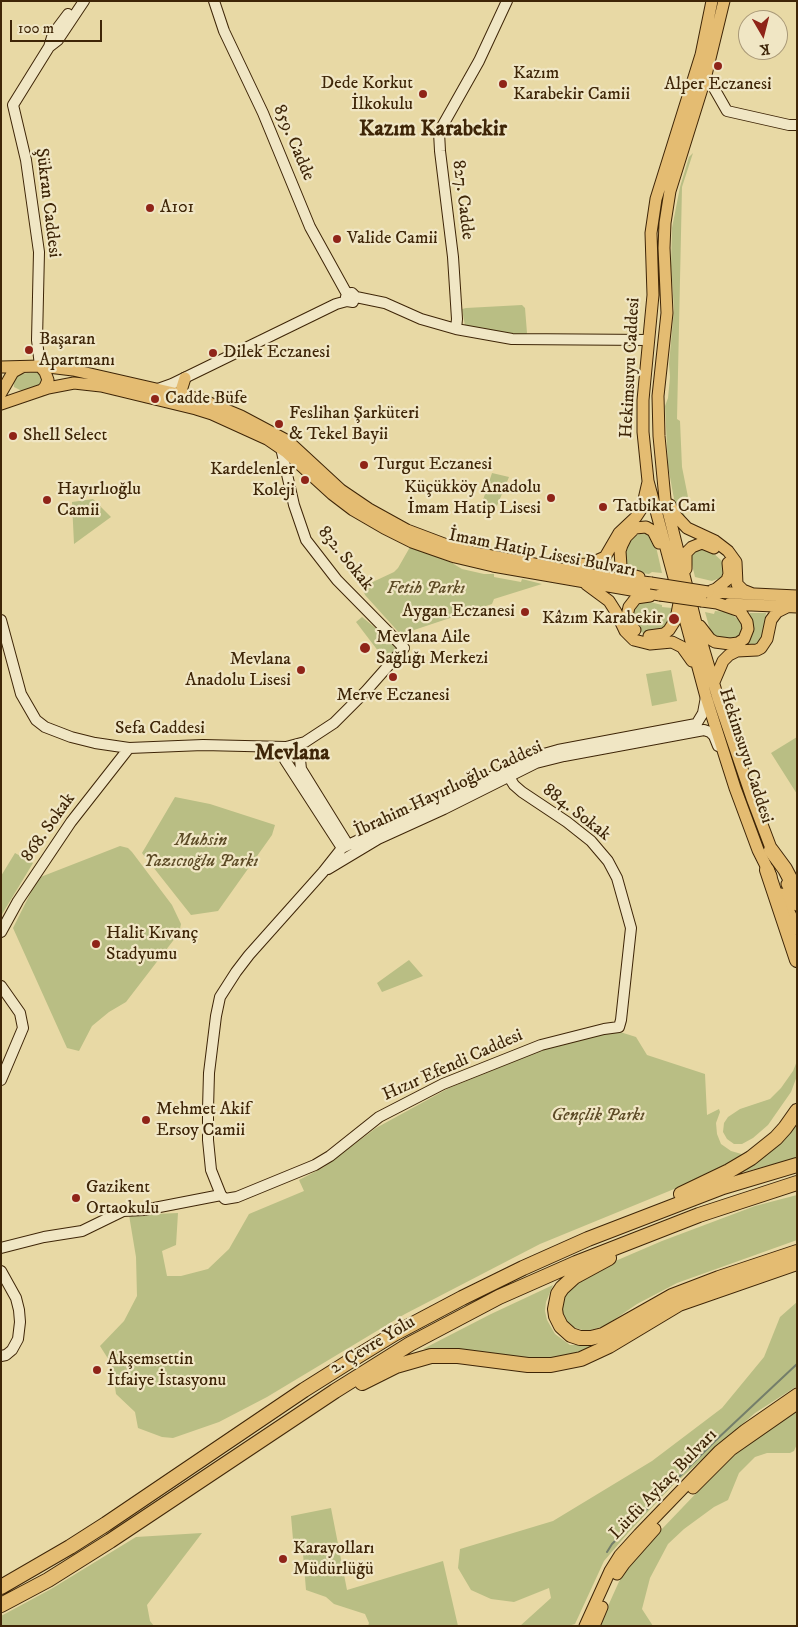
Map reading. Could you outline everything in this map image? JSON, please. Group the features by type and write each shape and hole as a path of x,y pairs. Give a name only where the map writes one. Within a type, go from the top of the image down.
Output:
{"highway":[{"path":"771,850 785,869 797,892"},
{"path":"768,870 797,960"},
{"path":"618,1227 671,1198 729,1171 750,1158 776,1138 797,1111"},
{"name":"2. Çevre Yolu","path":"1,1586 62,1552 106,1524 304,1390 394,1334 462,1298 523,1268 618,1227 723,1187 797,1165"},
{"name":"2. Çevre Yolu","path":"1,1605 48,1580 110,1541 379,1363 458,1319 546,1276 670,1225 740,1200 797,1184"},
{"path":"670,1225 647,1242 609,1258 578,1274 568,1282 558,1294 555,1309 558,1321 566,1331 580,1338 603,1335 672,1296 797,1252"},
{"path":"270,1435 303,1420 358,1385 396,1366 445,1355 528,1365 566,1363 594,1354 664,1311 797,1263"}],"main road":[{"name":"Hekimsuyu Caddesi","path":"712,1 700,77 670,191 665,224 664,248 667,313 658,396 660,456 666,507 714,684 771,850 797,905"},
{"name":"Hekimsuyu Caddesi","path":"724,1 700,77 656,200 651,233 653,295 643,400 643,432 648,481 706,697 723,752 748,824 797,929"},
{"path":"1,393 9,378 19,368 24,366"},
{"path":"1,367 40,366 48,380 42,390 1,404"},
{"name":"İmam Hatip Lisesi Bulvarı","path":"40,366 73,370 200,399 257,423 288,440 342,490 430,549 473,562 660,595 705,596"},
{"path":"66,384 66,376 73,370"},
{"path":"9,378 11,389 16,394 24,396"},
{"path":"180,394 185,378"},
{"name":"İmam Hatip Lisesi Bulvarı","path":"42,390 66,384 80,383 102,386 212,414 254,432 281,448 339,500 361,515 402,532 480,554 651,583"},
{"path":"550,567 589,564 605,557 619,533 636,517 642,508 648,481"},
{"path":"665,489 675,515 692,532 708,537 728,551 736,562 737,584 743,590 752,594"},
{"path":"671,569 653,531 646,527 635,528 626,537 622,545 621,566 625,573 651,583 705,596 752,594 797,596"},
{"path":"684,578 685,557 688,550 696,544 702,543 713,547 728,562 729,574 727,580 721,586 705,596"},
{"path":"580,581 609,601 625,631 634,640 650,644 668,642 678,644 687,651 699,670"},
{"path":"660,595 642,596 630,604 627,613 628,621 639,634 650,637 664,634 669,630 676,620 680,601"},
{"path":"696,623 710,639 715,642 730,644 738,643 744,639 748,629 743,614 734,608 717,603 705,596"},
{"path":"717,603 792,607"},
{"path":"714,684 723,661 737,651 761,648 767,639 773,617 777,612 792,607"},
{"name":"Lütfü Aykaç Bulvarı","path":"585,1626 610,1571 620,1555 639,1534 718,1451 797,1394"},
{"name":"Lütfü Aykaç Bulvarı","path":"594,1626 617,1575 624,1564 658,1525 731,1450 797,1404"}],"street":[{"path":"73,13 76,1"},
{"path":"73,13 84,1"},
{"name":"859. Cadde","path":"214,1 224,31 278,147 310,227 350,297"},
{"name":"827. Cadde","path":"456,330 453,257 439,132 479,61 507,1"},
{"name":"Şükran Caddesi","path":"40,366 38,346 39,252 26,160 13,105 49,47 58,40 73,13"},
{"path":"700,77 710,83 727,112 797,125"},
{"path":"158,389 185,378 350,297 385,303 421,319 456,330 512,339 649,340"},
{"name":"832. Sokak","path":"281,448 294,505 306,540 337,580 404,648 366,691 334,723"},
{"name":"Sefa Caddesi","path":"1,620 21,694 36,720 45,726 71,737 129,748 203,745 246,747 286,752 290,763 294,763 300,757"},
{"path":"695,728 703,713 706,697"},
{"path":"286,752 334,723"},
{"path":"300,757 326,734 334,723"},
{"name":"İbrahim Hayırlıoğlu Caddesi","path":"347,849 535,760 564,756 607,745 695,728 710,732 723,752"},
{"path":"286,752 296,747 299,750 301,768 347,849"},
{"name":"868. Sokak","path":"1,932 18,901 71,822 129,748"},
{"path":"286,752 347,849"},
{"name":"İbrahim Hayırlıoğlu Caddesi","path":"347,849 378,839 509,777 535,760"},
{"name":"884. Sokak","path":"509,777 522,792 592,841 608,861 617,878 631,928 619,1027"},
{"path":"221,1195 211,1170 208,1109 209,1073 220,997 236,972 254,950 323,872 347,849"},
{"path":"1,986 20,1013 23,1028 1,1080"},
{"name":"Hızır Efendi Caddesi","path":"1,1248 44,1237 82,1231 123,1211 144,1210 221,1195 226,1198 237,1197 315,1165 330,1156 379,1117 444,1084 541,1045 619,1027"},
{"path":"1,1271 16,1298 20,1322 18,1339 12,1350 6,1355 1,1356"}],"green space":[{"path":"693,153 682,187 677,419 680,421 682,467 688,497 681,498 685,518 683,518 674,499 668,466 665,406 668,398 670,377 669,364 674,309 671,266 672,228 680,187 689,157"},
{"path":"522,305 525,308 527,333 525,336 465,326 462,309"},
{"path":"40,372 43,376 42,385 22,391 14,387 13,379 19,374"},
{"path":"492,473 509,477 497,506 482,503"},
{"path":"93,499 111,517 74,544 72,502"},
{"path":"642,533 654,538 662,573 636,572 626,566 625,556 627,547 634,536"},
{"name":"Fetih Parkı","path":"410,547 447,560 462,569 484,574 494,574 494,577 521,582 522,579 542,584 494,599 492,604 414,630 403,637 365,595 362,587 394,572"},
{"path":"701,547 710,550 724,563 726,567 723,577 712,581 695,577 690,556"},
{"path":"646,601 662,605 662,607 672,608 670,621 663,628 647,634 641,632 632,618 639,604"},
{"path":"715,611 728,612 742,622 744,632 737,641 715,639 710,630 705,612 714,614"},
{"path":"750,613 766,613 764,634 757,645 741,646"},
{"path":"362,617 399,647 385,660 356,622"},
{"path":"671,670 677,701 652,706 646,674"},
{"path":"797,737 797,794 771,753"},
{"name":"Muhsin Yazıcıoğlu Parkı","path":"175,797 210,804 275,825 272,835 218,911 191,915 142,853"},
{"name":"Halit Kıvanç Stadyumu","path":"120,846 128,848 132,852 172,905 181,924 179,933 126,1002 109,1012 92,1026 79,1051 67,1048 13,928 38,878"},
{"path":"15,853 33,863 1,916 1,876"},
{"path":"409,960 423,976 382,992 377,983"},
{"name":"Gençlik Parkı","path":"617,1031 636,1037 647,1055 705,1074 707,1115 719,1109 720,1112 716,1123 717,1134 721,1144 731,1151 745,1155 679,1187 540,1244 405,1314 267,1397 219,1422 173,1438 162,1437 138,1428 135,1412 116,1394 112,1365 100,1346 124,1321 137,1296 136,1257 129,1215 178,1213 176,1245 162,1251 167,1276 181,1276 208,1269 229,1249 249,1214 304,1191 299,1180 324,1167 376,1128 449,1088 540,1051"},
{"path":"797,1061 797,1076 791,1092 768,1125 753,1138 742,1144 734,1144 727,1139 723,1132 724,1123 728,1117 740,1109 770,1099 781,1088 793,1071"},
{"path":"797,1118 797,1158 732,1175"},
{"path":"797,1195 797,1240 677,1283 637,1304 605,1326 586,1331 572,1327 563,1319 559,1306 565,1292 585,1274 662,1241 755,1206"},
{"path":"553,1285 546,1302 545,1311 547,1320 555,1334 570,1345 596,1345 581,1353 557,1358 528,1360 445,1349 423,1349 491,1314"},
{"path":"797,1302 797,1386 755,1413 673,1485 628,1533 604,1561 575,1624 568,1626 520,1626 551,1598 549,1588 514,1602 491,1599 471,1590 458,1568 460,1549 553,1521 652,1461 722,1408 764,1357 780,1317"},
{"path":"797,1411 797,1444 794,1451 790,1453 767,1453 755,1457 739,1473 728,1500 714,1507 684,1529 668,1544 650,1578 642,1609 653,1626 599,1626 622,1575 638,1554 727,1461"},
{"path":"331,1508 347,1590 443,1561 458,1626 368,1626 369,1623 365,1614 334,1604 326,1597 306,1590 303,1554 294,1551 291,1516"},
{"path":"202,1533 147,1605 150,1621 154,1626 1,1626 1,1616 51,1589 136,1537"}],"waterway":[{"path":"607,1552 612,1544 715,1441 797,1364"}],"place":[{"name":"Alper Eczanesi","path":"718,66"},
{"name":"Kazım Karabekir Camii","path":"503,84"},
{"name":"Dede Korkut İlkokulu","path":"423,94"},
{"name":"A101","path":"150,208"},
{"name":"Valide Camii","path":"337,239"},
{"name":"Başaran Apartmanı","path":"29,350"},
{"name":"Dilek Eczanesi","path":"213,353"},
{"name":"Cadde Büfe","path":"155,399"},
{"name":"Feslihan Şarküteri & Tekel Bayii","path":"279,424"},
{"name":"Shell Select","path":"13,436"},
{"name":"Turgut Eczanesi","path":"364,465"},
{"name":"Kardelenler Koleji","path":"305,480"},
{"name":"Küçükköy Anadolu İmam Hatip Lisesi","path":"551,498"},
{"name":"Hayırlıoğlu Camii","path":"47,500"},
{"name":"Tatbikat Cami","path":"603,507"},
{"name":"Aygan Eczanesi","path":"525,612"},
{"name":"Kâzım Karabekir","path":"674,619"},
{"name":"Mevlana Aile Sağlığı Merkezi","path":"365,648"},
{"name":"Mevlana Anadolu Lisesi","path":"301,670"},
{"name":"Merve Eczanesi","path":"393,677"},
{"name":"Halit Kıvanç Stadyumu","path":"96,944"},
{"name":"Mehmet Akif Ersoy Camii","path":"146,1120"},
{"name":"Gazikent Ortaokulu","path":"76,1198"},
{"name":"Akşemsettin İtfaiye İstasyonu","path":"97,1370"},
{"name":"Karayolları Müdürlüğü","path":"283,1559"}],"district":[{"name":"Kazım Karabekir","path":"433,130"},
{"name":"Mevlana","path":"292,754"}]}
